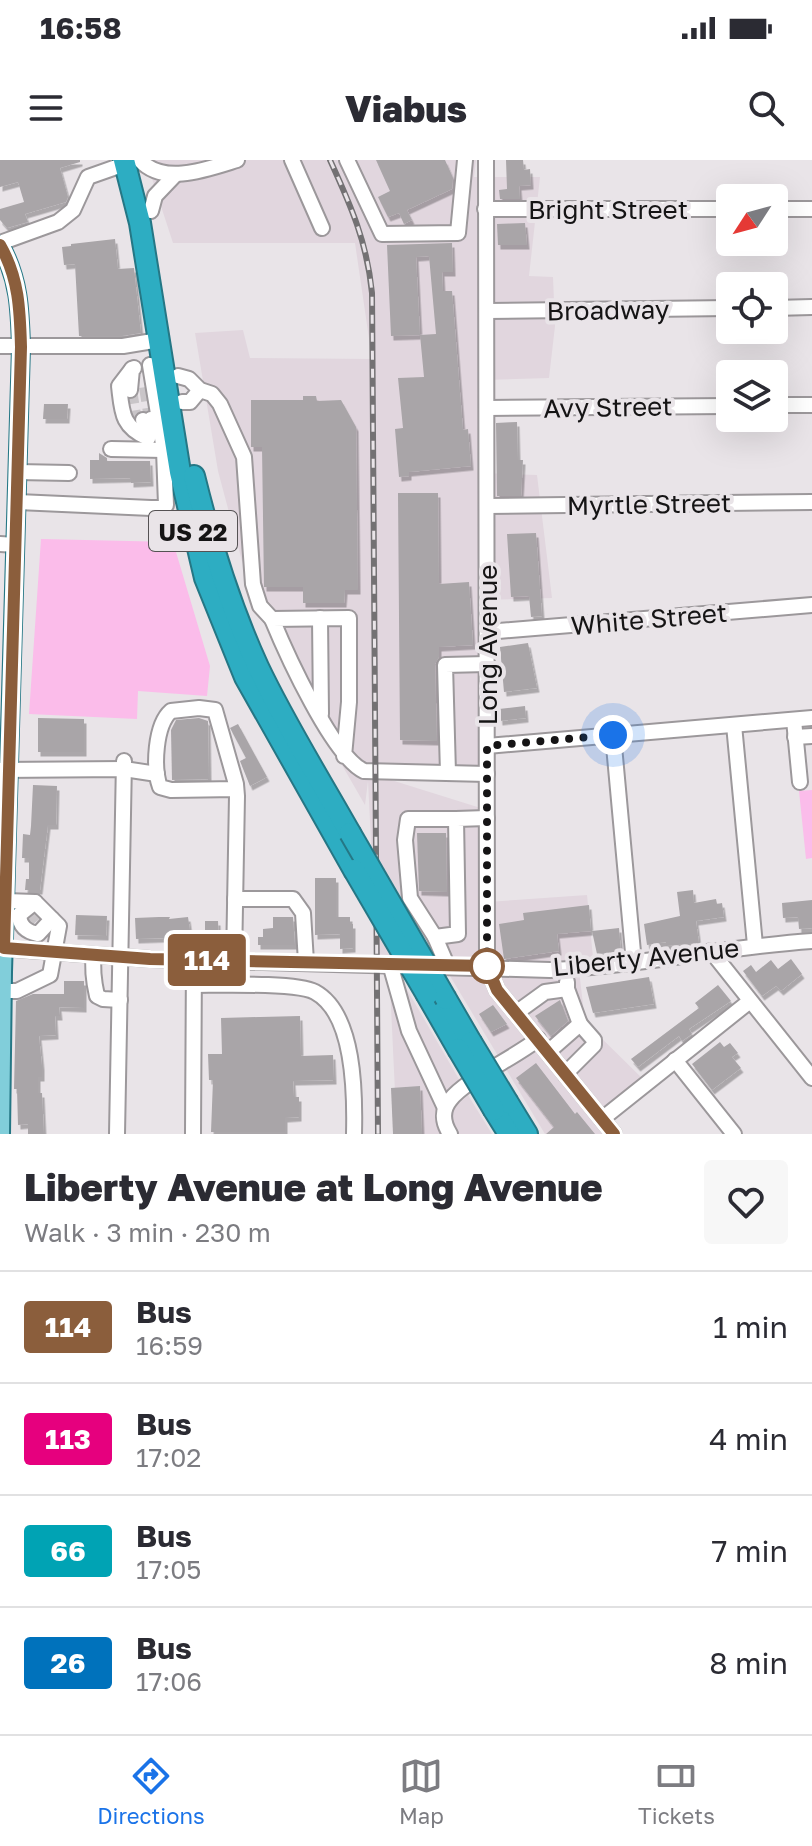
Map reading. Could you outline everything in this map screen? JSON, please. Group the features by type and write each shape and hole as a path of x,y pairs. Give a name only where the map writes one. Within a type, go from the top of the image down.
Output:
{"highway":[{"name":"US 22","path":"132,161 151,211 163,368 162,440 175,490 205,578 233,652 270,724 354,870 436,997"},
{"name":"US 22","path":"132,161 163,368 182,402 202,510 242,630 280,712 350,833 436,997 501,1107 527,1134"},
{"name":"US 22","path":"501,1107 509,1134"}],"main road":[{"path":"0,244 12,266 16,283 21,347 18,502 8,544 1,1134"}],"street":[{"path":"169,160 176,174"},
{"path":"0,244 58,222 73,210 88,177 132,161 151,170 176,174 237,160"},
{"path":"292,160 322,228"},
{"path":"347,160 382,234 458,233 465,160"},
{"name":"Long Avenue","path":"486,160 487,966 493,983 614,1134"},
{"path":"151,211 155,196 176,174"},
{"name":"Bright Street","path":"485,209 716,209"},
{"path":"788,209 812,209"},
{"path":"788,308 812,307"},
{"name":"Broadway","path":"487,311 716,308"},
{"path":"0,346 123,346 159,340"},
{"path":"132,369 163,368 189,379 200,390 212,394 220,404 244,457 253,584 260,606 272,619 293,669 344,756 364,771 487,774"},
{"path":"132,369 138,389"},
{"path":"132,369 119,386 127,425 135,433 162,440"},
{"path":"182,402 190,402 200,390"},
{"path":"788,405 812,405"},
{"name":"Avy Street","path":"487,408 716,406"},
{"path":"143,420 162,440"},
{"path":"111,449 162,440"},
{"path":"18,472 69,473"},
{"path":"18,502 162,508 175,490"},
{"name":"Myrtle Street","path":"487,506 812,502"},
{"name":"White Street","path":"487,632 812,605"},
{"path":"320,618 321,715"},
{"path":"272,619 349,618 349,702 344,756"},
{"path":"448,773 445,665 487,664"},
{"path":"234,961 236,789 215,710 175,709 166,715 159,740 157,774 163,789 236,789"},
{"path":"487,746 812,718"},
{"path":"794,720 800,782"},
{"path":"734,725 755,945"},
{"path":"613,735 634,963"},
{"path":"795,737 812,736"},
{"path":"5,771 124,765 157,774"},
{"path":"117,1134 124,765"},
{"path":"447,965 435,937 410,898 408,819 487,818"},
{"path":"435,937 458,934 456,819"},
{"path":"235,899 293,899 303,913 306,962"},
{"path":"3,991 17,991 50,975 59,926 6,901"},
{"name":"Liberty Avenue","path":"2,948 194,960 547,970 634,963 755,945 812,941"},
{"path":"711,951 812,1078"},
{"path":"94,955 92,972 96,978 97,996 120,1000"},
{"path":"193,1134 194,960"},
{"path":"390,964 409,1031 445,1108 448,1133"},
{"path":"565,1074 594,1045 594,1040 580,1024 567,989 568,969"},
{"path":"547,970 548,992"},
{"path":"193,985 290,987 315,992 339,1015 355,1089 354,1134"},
{"path":"516,1013 536,996 567,989"},
{"path":"602,1119 750,1001"},
{"path":"548,1052 580,1024"},
{"path":"445,1108 458,1092 538,1039"},
{"path":"675,1060 734,1134"}],"shaded area":[{"path":"146,160 476,160 474,177 540,177 529,276 553,277 555,326 549,378 483,380 483,473 537,475 552,598 483,600 484,775 372,774 487,810 487,902 587,895 593,958 578,961 585,1022 647,1083 601,1119 613,1134 545,1134 444,966 377,964 368,781 365,805 308,706 242,561 218,471 195,333 243,330 250,358 372,359 355,243 173,243"},
{"path":"41,539 173,542 210,666 207,696 138,691 137,719 29,714"},
{"path":"812,790 812,858 806,859 799,791"},
{"path":"402,981 492,1134 397,1134 390,986"}],"building":[{"path":"0,160 80,162 60,168 68,197 66,202 25,214 28,222 7,228 0,220 0,209 24,202 18,182 0,187"},
{"path":"376,160 445,160 453,178 452,189 407,210 412,220 404,224 399,213 388,217 378,197 390,191"},
{"path":"506,160 523,160 524,170 530,169 531,185 519,186 520,199 500,199 499,190 507,189"},
{"path":"525,223 527,245 498,245 497,224"},
{"path":"115,239 118,269 134,268 141,333 79,336 75,264 64,265 62,247"},
{"path":"452,243 453,272 442,272 443,291 452,291 463,430 468,429 471,466 409,472 409,476 399,477 395,429 403,428 398,378 424,377 420,335 391,336 387,245","holes":["429,256 436,334 420,335 416,257"]},
{"path":"303,396 316,396 317,401 341,400 356,427 358,590 345,590 344,603 303,603 303,587 264,587 262,447 251,447 251,400 303,400"},
{"path":"44,404 68,404 67,419 43,419"},
{"path":"517,422 518,460 523,460 521,496 497,496 496,423"},
{"path":"99,453 107,461 150,461 151,482 131,483 131,478 90,479 90,460 99,460"},
{"path":"398,493 438,493 439,584 469,582 473,645 439,647 435,664 437,741 400,740"},
{"path":"536,533 542,616 531,617 529,596 511,597 507,534"},
{"path":"528,643 537,688 504,692 500,647"},
{"path":"525,706 526,718 500,721 499,709"},
{"path":"38,718 84,719 84,752 38,752"},
{"path":"199,718 208,721 209,779 172,780 171,730 176,720"},
{"path":"238,724 267,777 250,786 240,761 246,758 230,728"},
{"path":"33,785 57,786 56,825 48,825 40,890 25,890 26,879 29,879 29,858 22,858 23,834 30,835"},
{"path":"417,833 446,833 447,892 419,891"},
{"path":"315,878 336,878 336,917 350,917 353,948 340,949 340,934 315,935"},
{"path":"693,890 694,903 716,899 717,904 722,903 724,917 696,921 699,943 647,945 644,924 680,916 677,892"},
{"path":"812,900 812,928 799,929 798,917 783,918 782,903"},
{"path":"589,905 591,931 557,934 559,951 504,959 499,924 524,920 523,913"},
{"path":"76,915 107,916 106,936 75,935"},
{"path":"188,917 191,937 136,939 135,918"},
{"path":"273,917 293,917 295,945 258,945 263,929 273,928"},
{"path":"205,921 218,921 219,942 202,943 199,930 205,930"},
{"path":"619,928 621,952 597,954 592,931"},
{"path":"791,959 802,974 781,991 776,986 762,996 743,971 751,965 756,972 771,960 778,969"},
{"path":"649,977 654,1004 593,1013 586,987"},
{"path":"64,981 84,981 84,1008 59,1007 60,1016 55,1016 56,1035 39,1036 42,1077 38,1077 38,1093 42,1093 44,1134 28,1134 28,1124 18,1125 17,1089 14,1089 16,1001 33,994 64,994"},
{"path":"718,985 731,1001 689,1029 692,1034 682,1041 679,1036 638,1067 631,1059 699,1008 695,1003"},
{"path":"560,1000 568,1021 551,1036 535,1016"},
{"path":"493,1005 507,1024 491,1032 479,1014"},
{"path":"300,1016 301,1056 333,1055 334,1080 293,1081 294,1097 299,1097 299,1117 285,1118 285,1132 211,1132 213,1080 209,1080 208,1054 222,1054 221,1018"},
{"path":"720,1042 724,1047 730,1043 738,1053 732,1057 741,1068 712,1090 692,1064"},
{"path":"536,1063 575,1114 577,1112 595,1134 546,1134 554,1127 516,1078"},
{"path":"420,1086 422,1134 393,1134 391,1088"}],"tunnel":[{"path":"146,387 151,419"},
{"path":"130,390 135,421"},
{"path":"30,913 37,921"}],"railway":[{"path":"330,160 357,225 372,293 378,1134"}],"bus line":[{"name":"114","path":"0,245 12,266 16,283 21,347 4,948 150,959 487,966 497,990 614,1134"}],"route":[{"path":"487,966 487,746 613,735"}]}
